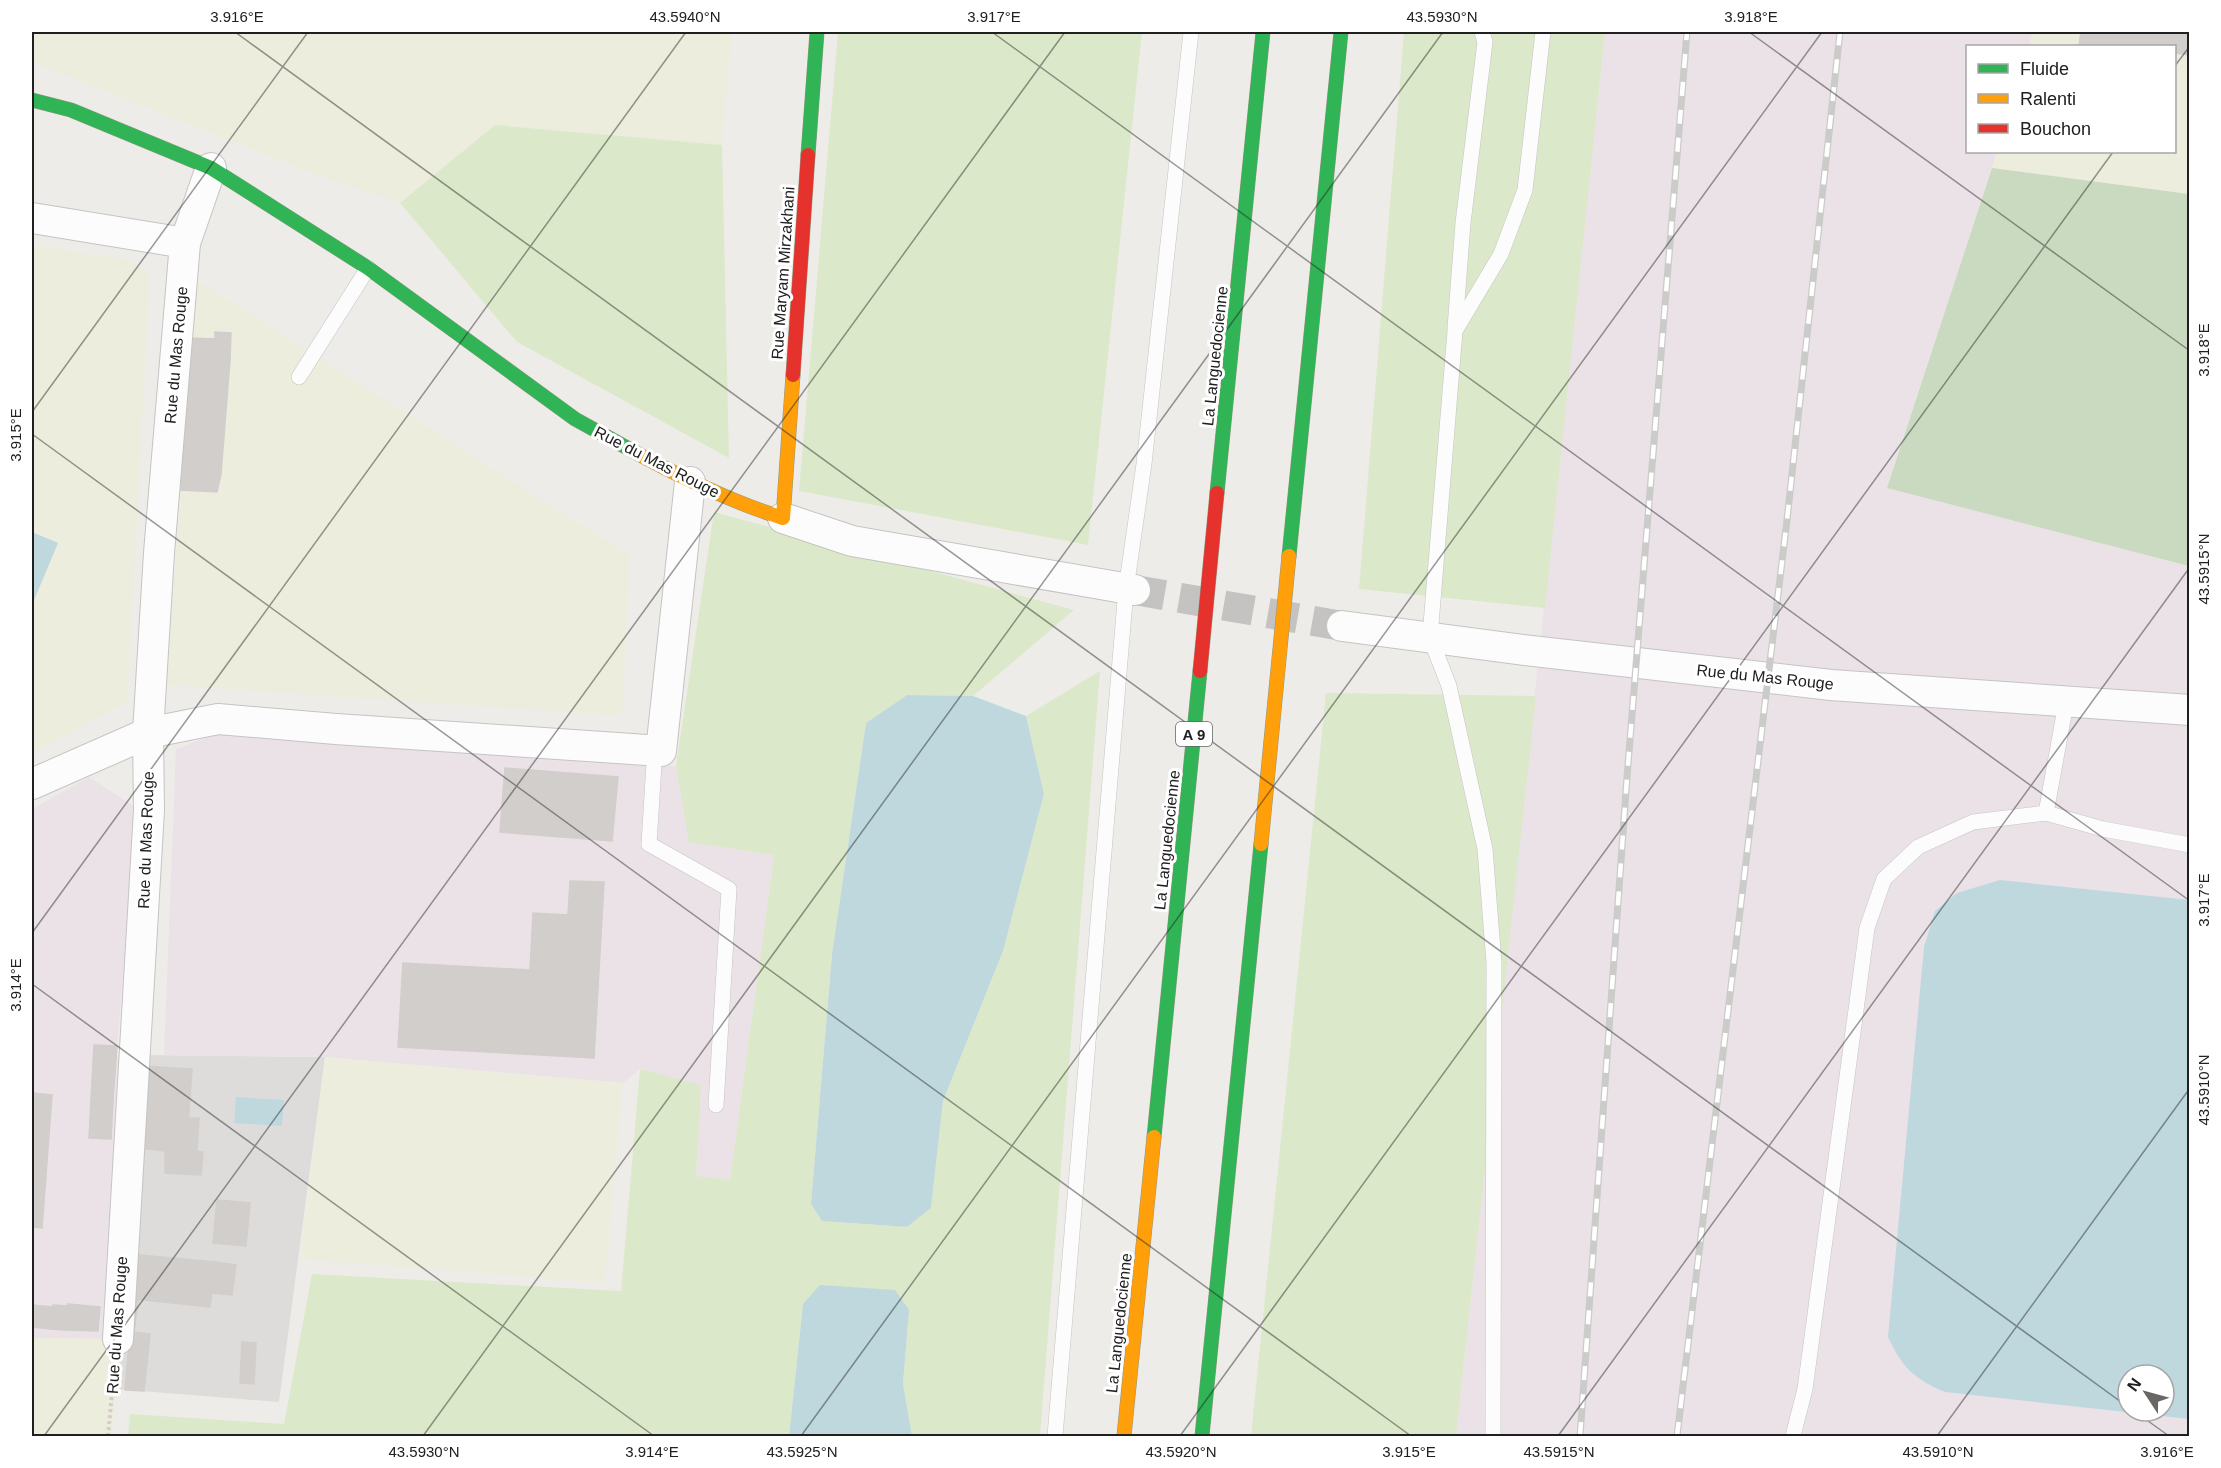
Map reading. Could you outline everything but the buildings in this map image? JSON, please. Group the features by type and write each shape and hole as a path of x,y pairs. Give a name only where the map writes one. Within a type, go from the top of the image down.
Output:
{"main road":[{"name":"Rue Maryam Mirzakhani","path":"783,518 817,32"},
{"name":"La Languedocienne","path":"1124,1437 1263,32"},
{"path":"1202,1437 1341,32"},
{"name":"Rue du Mas Rouge","path":"32,100 71,110 211,168 368,268 575,419 690,482 745,506 783,518"}],"street":[{"name":"Rue du Mas Rouge","path":"118,1340 149,810 148,734 159,553 185,243 211,168"},
{"path":"32,218 185,243"},
{"path":"32,784 148,734 218,719 661,751 690,482"},
{"name":"Rue du Mas Rouge","path":"783,518 852,541 1131,589"},
{"name":"Rue du Mas Rouge","path":"1342,626 1524,650 1831,685 2190,710"}],"lane":[{"path":"1055,1437 1131,589 1191,32"},
{"path":"1482,32 1485,42 1463,223 1430,637 1449,686 1485,849 1494,963 1493,1437"},
{"path":"1455,332 1500,254 1525,190 1543,32"},
{"path":"299,377 368,268"},
{"path":"2046,813 2066,703"},
{"path":"661,751 654,764 648,844 729,889 716,1105"},
{"path":"1793,1437 1805,1389 1867,928 1884,879 1918,847 1973,822 2046,813 2103,829 2190,845"}],"path":[{"name":"Rue du Mas Rouge","path":"108,1437 118,1340"}],"shaded area":[{"path":"1605,32 2033,32 2029,45 1966,45 1966,153 1997,153 1887,488 2189,566 2189,1436 1456,1436"},
{"path":"224,731 676,766 690,842 774,854 730,1181 696,1177 700,1085 640,1069 623,1083 325,1057 164,1055 176,749"},
{"path":"89,777 138,809 116,1058 141,1055 121,1339 32,1338 32,809"},
{"path":"141,1055 325,1057 279,1402 116,1389"}],"green space":[{"path":"32,32 732,32 722,145 495,125 400,203 327,179 32,62"},
{"path":"838,32 1142,32 1088,545 799,491"},
{"path":"1404,32 1605,32 1545,608 1359,589"},
{"path":"2033,32 2189,32 2189,194 1992,168 1997,153 2176,153 2176,45 2029,45"},
{"path":"495,125 722,145 729,458 517,342 400,203"},
{"path":"1992,168 2189,194 2189,566 1887,488"},
{"path":"32,245 132,261 150,276 127,702 32,753"},
{"path":"195,279 630,556 622,716 167,685"},
{"path":"714,512 1074,610 973,696 907,695 866,723 832,954 811,1204 822,1221 907,1227 931,1208 943,1101 1003,951 1044,794 1026,716 1100,671 1040,1436 912,1436 903,1384 909,1310 803,1304 789,1436 128,1436 130,1414 284,1424 312,1274 621,1291 640,1069 701,1085 696,1176 730,1180 774,855 689,842 676,766"},
{"path":"1326,693 1536,696 1456,1436 1251,1436"},
{"path":"325,1057 623,1083 605,1283 300,1259"},
{"path":"32,1338 121,1339 111,1436 32,1436"}],"water":[{"path":"32,532 58,543 32,605"},
{"path":"907,695 973,696 1026,716 1044,794 1003,951 943,1101 931,1208 907,1227 822,1221 811,1204 832,954 866,723"},
{"path":"2000,880 2189,900 2189,1419 2176,1418 2176,1363 2116,1363 2116,1411 1945,1392 1910,1371 1898,1356 1888,1337 1924,947 1935,911 1957,893"},
{"path":"236,1097 284,1100 282,1126 234,1123"},
{"path":"820,1285 895,1290 909,1310 903,1384 912,1436 789,1436 803,1304"}],"tunnel":[{"path":"1135,590 1342,626"}],"railway":[{"path":"1580,1436 1627,777 1687,32"},
{"path":"1677,1436 1787,520 1840,32"}],"traffic: fast":[{"path":"808,155 817,32"},
{"path":"1217,493 1263,32"},
{"path":"1289,556 1341,32"},
{"path":"32,100 71,110 211,168 368,268 575,419 631,450"},
{"path":"1154,1137 1200,671"},
{"path":"1202,1436 1261,844"}],"traffic: slow":[{"path":"631,450 706,488 783,518 793,375"},
{"path":"1261,844 1289,556"},
{"path":"1124,1436 1154,1137"}],"traffic: jam":[{"path":"793,375 808,155"},
{"path":"1200,671 1217,493"}]}
